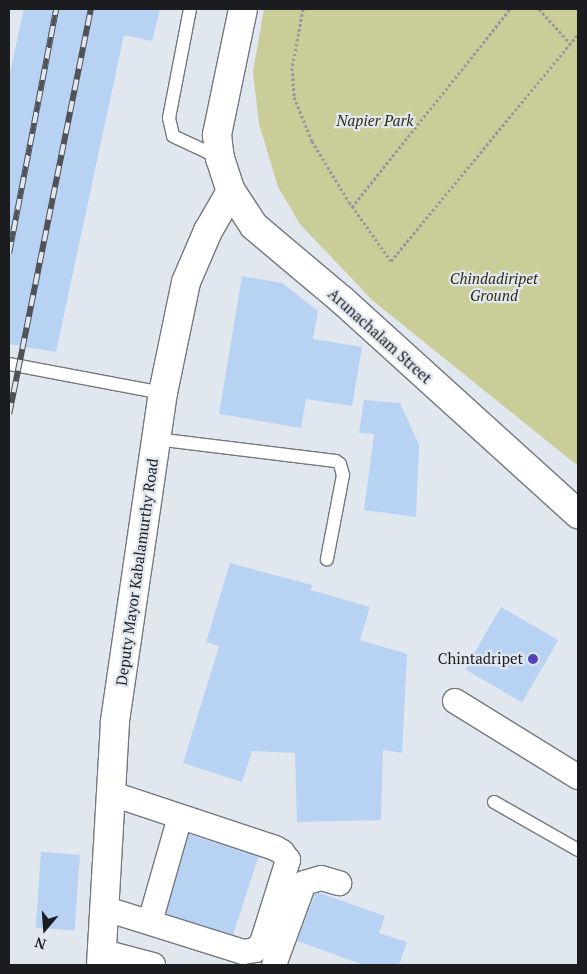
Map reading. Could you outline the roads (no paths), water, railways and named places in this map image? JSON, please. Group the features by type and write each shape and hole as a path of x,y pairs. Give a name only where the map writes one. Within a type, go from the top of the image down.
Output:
{"street":[{"path":"219,147 243,9"},
{"name":"Arunachalam Street","path":"219,147 231,191 254,226 342,300 578,514"},
{"name":"Deputy Mayor Kabalamurthy Road","path":"100,958 115,721 163,393 186,282 208,231 231,191"},
{"path":"455,701 578,776"},
{"path":"103,908 243,952 255,950 262,944 288,860 282,852 275,848 110,793"},
{"path":"150,922 180,817"},
{"path":"274,965 304,883 321,878 339,883"},
{"path":"100,958 153,965"}],"lane":[{"path":"190,9 169,118 170,127 172,136 219,147"},
{"path":"9,364 163,393"},
{"path":"156,439 336,461 340,464 343,475 327,559"},
{"path":"494,802 578,850"}],"railway":[{"path":"9,253 56,9"},
{"path":"9,414 91,9"}],"place":[{"name":"Chintadripet","path":"533,659"}],"park label":[{"name":"Napier Park","path":"375,121"},
{"name":"Chindadiripet Ground","path":"494,286"}]}
